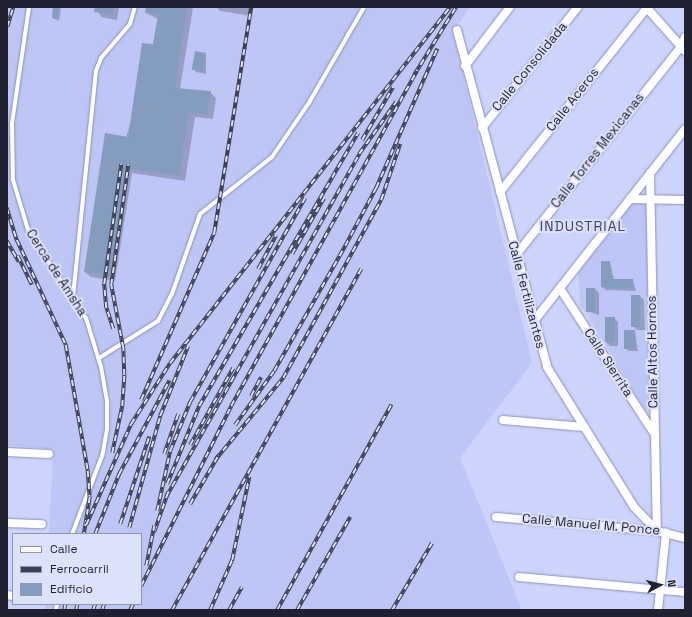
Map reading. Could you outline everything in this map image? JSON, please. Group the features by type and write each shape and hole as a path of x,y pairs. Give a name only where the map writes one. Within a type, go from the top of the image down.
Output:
{"street":[{"path":"465,66 510,7"},
{"name":"Calle Consolidada","path":"482,128 578,7"},
{"path":"646,8 683,49"},
{"name":"Calle Aceros","path":"500,192 646,8"},
{"name":"Calle Fertilizantes","path":"456,30 546,367 634,508 661,531"},
{"name":"Calle Torres Mexicanas","path":"516,255 683,49 685,37"},
{"path":"534,321 561,290 685,129"},
{"name":"Calle Altos Hornos","path":"650,173 655,435 661,531 660,589 658,610"},
{"path":"630,199 685,200"},
{"name":"Calle Sierrita","path":"561,290 655,435"},
{"path":"503,420 584,427"},
{"path":"7,452 49,454"},
{"name":"Calle Manuel M. Ponce","path":"496,517 661,531 685,538"},
{"path":"7,523 42,524"},
{"path":"519,577 685,592"}],"lane":[{"name":"Cerca de Amsha","path":"29,7 10,124 13,180 22,219 86,318 99,358 107,429 98,470 72,533"},
{"path":"73,297 96,71 106,52 130,24 134,7"},
{"path":"99,358 158,321 172,294 200,214 272,157 310,101 364,7"}],"shaded area":[{"path":"7,7 470,7 453,32 532,363 460,458 522,610 45,610 45,605 142,605 142,533 49,533 53,449 7,445"},
{"path":"634,202 646,203 649,407 645,410 580,303 578,273"}],"building":[{"path":"53,7 59,7 57,19 52,18"},
{"path":"95,7 113,7 112,15 94,12"},
{"path":"146,7 187,7 175,88 211,91 207,114 189,112 179,176 126,168 110,276 84,272 105,133 128,137 142,43 153,44 158,15 145,13"},
{"path":"195,51 206,53 203,72 192,70"},
{"path":"601,261 610,261 611,279 633,279 633,288 601,287"},
{"path":"586,288 595,288 595,312 586,312"},
{"path":"631,295 640,295 640,327 631,327"},
{"path":"605,317 615,317 615,342 605,342"},
{"path":"624,330 635,330 635,349 624,349"}],"railway":[{"path":"7,27 13,7"},
{"path":"141,400 214,233 251,7"},
{"path":"86,525 131,424 170,363 450,7"},
{"path":"414,75 456,7"},
{"path":"235,425 274,371 345,246 376,188 437,49"},
{"path":"142,584 231,406 417,71"},
{"path":"362,140 393,87"},
{"path":"166,497 359,154 396,102"},
{"path":"167,484 199,406 358,133"},
{"path":"215,460 283,378 381,200 400,144"},
{"path":"113,329 106,308 104,284 121,164"},
{"path":"112,453 122,406 124,375 123,348 111,285 128,165"},
{"path":"157,511 170,451 190,402 305,198"},
{"path":"292,254 324,198"},
{"path":"7,208 17,240 66,345 88,471 90,497 84,533"},
{"path":"258,269 276,235"},
{"path":"7,241 19,262"},
{"path":"18,256 32,285"},
{"path":"172,610 361,269"},
{"path":"129,528 160,416 188,346"},
{"path":"190,445 233,368"},
{"path":"251,396 261,377"},
{"path":"95,533 119,474 169,381"},
{"path":"277,610 391,405"},
{"path":"164,454 178,414"},
{"path":"120,524 149,437"},
{"path":"190,504 218,456"},
{"path":"210,610 232,560 249,477"},
{"path":"154,532 168,492"},
{"path":"297,610 350,517"},
{"path":"146,566 154,526"},
{"path":"392,610 432,543"},
{"path":"229,610 242,587"},
{"path":"64,610 65,605"},
{"path":"76,610 77,605"},
{"path":"93,610 95,605"},
{"path":"102,610 104,605"},
{"path":"130,610 132,605"}],"district":[{"name":"INDUSTRIAL","path":"583,226"}]}
